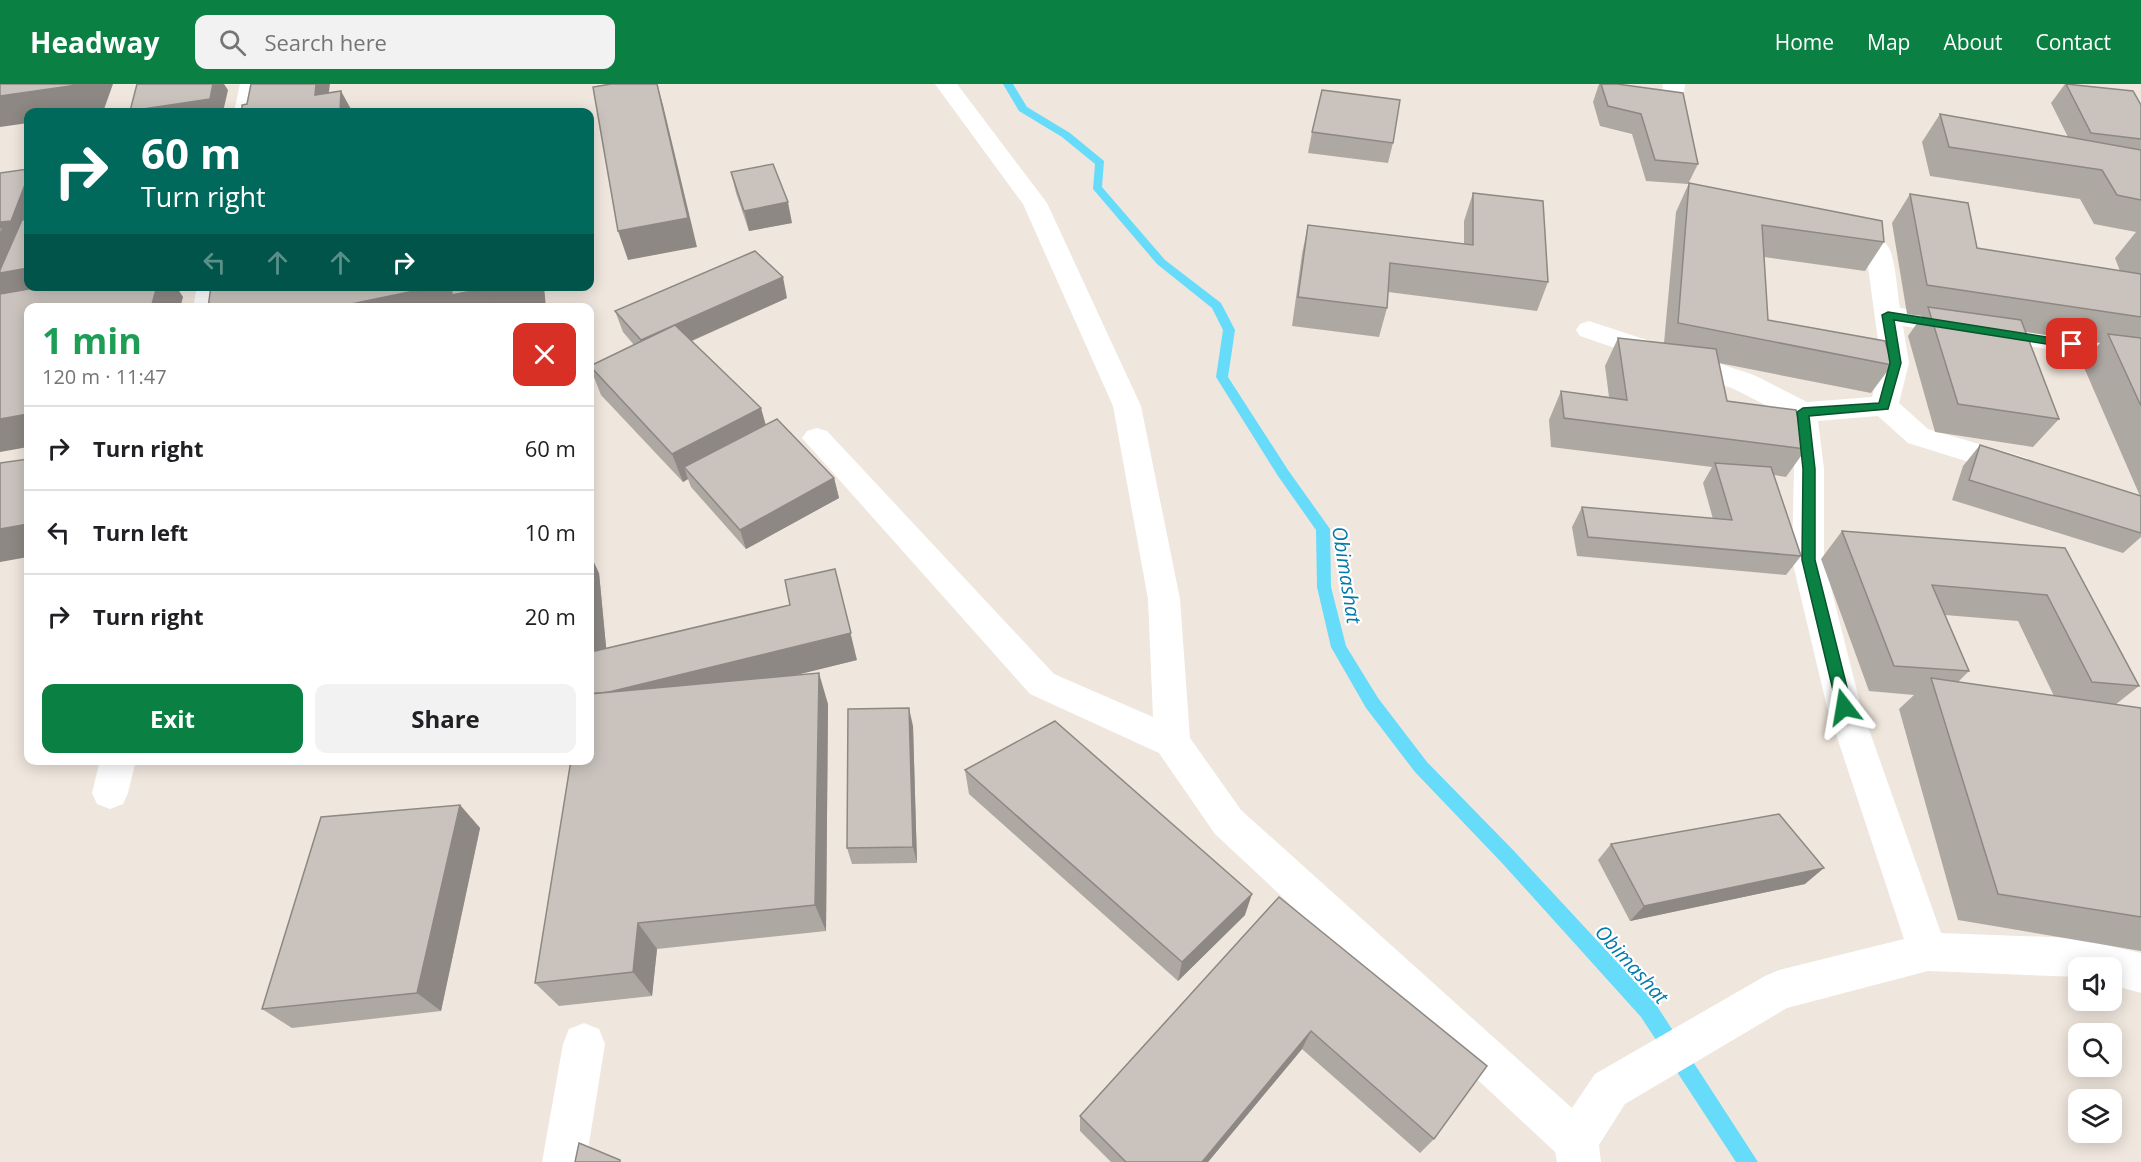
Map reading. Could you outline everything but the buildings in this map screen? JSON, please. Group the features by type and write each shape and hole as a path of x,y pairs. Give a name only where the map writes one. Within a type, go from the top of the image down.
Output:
{"street":[{"path":"247,108 251,84"},
{"path":"946,84 1035,203 1127,406 1164,599 1172,742"},
{"path":"1815,223 1861,233 1878,250 1895,363 1884,406"},
{"path":"1888,315 2141,355"},
{"path":"1589,330 1744,382 1803,412 1884,406 1918,436 2048,475"},
{"path":"1803,412 1809,469 1808,560 1844,707 1928,952"},
{"path":"818,438 1042,684 1172,742 1228,822 1577,1151 1610,1089 1779,990 1928,952 2076,957 2141,973"},
{"path":"564,1162 584,1044"}],"waterway":[{"name":"Obimashat","path":"1008,84 1023,109 1066,135 1100,163 1097,187 1161,262 1217,306 1229,330 1222,377 1283,473 1323,529 1324,587 1339,647 1372,703 1421,767 1508,857 1648,1010 1748,1162"}],"route":[{"path":"1844,707 1808,560 1809,469 1803,412 1884,406 1895,363 1888,315 2072,344"}]}
